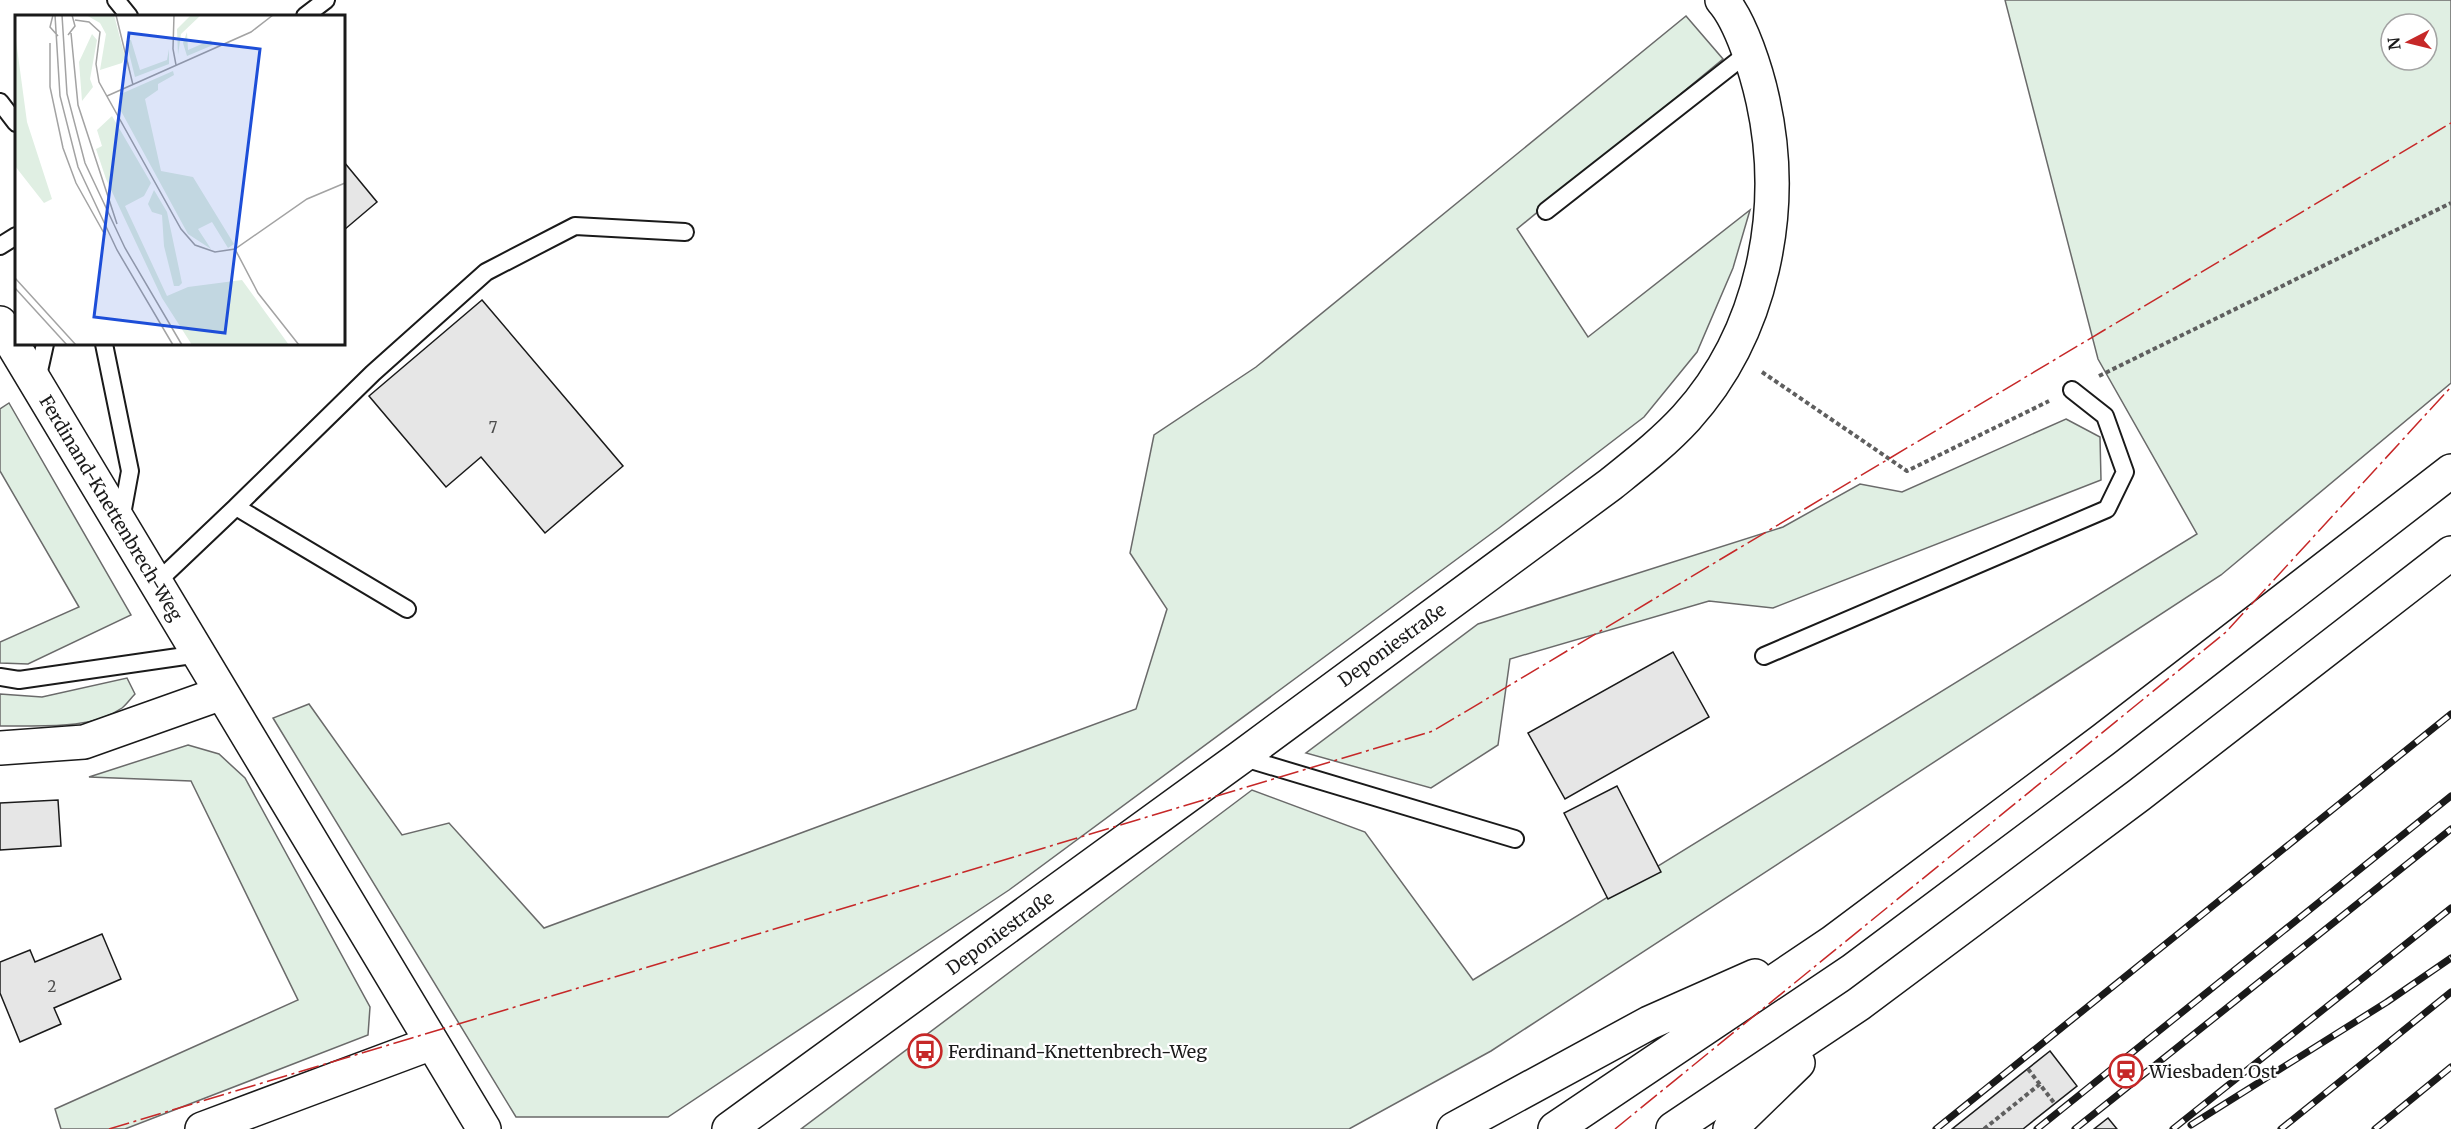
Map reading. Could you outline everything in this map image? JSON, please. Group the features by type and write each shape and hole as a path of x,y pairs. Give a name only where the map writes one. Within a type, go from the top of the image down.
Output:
{"main road":[{"name":"Deponiestraße","path":"729,1129 1241,757 1611,484 1661,444 1688,416 1712,384 1732,351 1750,308 1764,264 1772,219 1773,172 1770,131 1749,52 1727,2"},
{"name":"Ferdinand-Knettenbrech-Weg","path":"0,323 484,1129"},
{"path":"1555,1129 1833,942 2103,740 2451,471"},
{"path":"1673,1129 1859,1004 2139,795 2451,553"},
{"path":"0,748 84,742 222,693"},
{"path":"1454,1129 1649,1023 1833,942"},
{"path":"1730,1129 1859,1004"},
{"path":"202,1129 432,1043"}],"lane":[{"path":"116,0 128,15"},
{"path":"306,15 326,0"},
{"path":"1546,211 1749,52"},
{"path":"0,102 15,122"},
{"path":"156,583 374,373 486,272 575,226 685,232"},
{"path":"0,246 15,237"},
{"path":"37,384 45,345"},
{"path":"104,345 130,471 120,524"},
{"path":"1764,656 2107,509 2125,472 2105,416 2072,390"},
{"path":"236,507 407,609"},
{"path":"0,677 19,680 199,654"},
{"path":"1241,757 1515,839"}],"path":[{"path":"1732,351 1907,471 2451,203"},
{"path":"2028,1069 2055,1104"},
{"path":"1984,1129 2040,1084"}],"green space":[{"path":"2005,0 2451,0 2451,383 2221,575 1491,1051 1349,1129 801,1129 1252,790 1365,832 1473,980 2197,534 2098,359"},
{"path":"1686,16 1723,59 1517,229 1588,337 1750,210 1733,268 1697,352 1644,417 1499,528 1009,890 668,1117 516,1117 273,718 309,704 402,835 449,823 544,928 1136,709 1167,609 1130,553 1154,435 1256,367"},
{"path":"9,403 131,615 28,664 0,663 0,642 79,607 0,471 0,409"},
{"path":"2066,419 2100,437 2101,480 1773,608 1709,601 1510,659 1498,745 1431,788 1306,753 1478,624 1783,527 1860,484 1902,492"},
{"path":"127,678 135,694 122,708 109,715 79,724 0,726 0,694 42,697"},
{"path":"188,745 219,754 245,778 370,1007 368,1035 125,1129 61,1129 55,1109 298,1000 191,781 89,777"}],"building":[{"path":"345,163 377,202 345,229"},
{"path":"482,300 623,466 545,533 481,457 446,487 369,396"},
{"path":"1673,652 1709,717 1565,799 1528,733"},
{"path":"1617,786 1661,872 1608,899 1564,813"},
{"path":"58,800 61,846 0,850 0,803"},
{"path":"102,934 121,979 54,1008 61,1024 20,1042 0,993 0,962 30,950 35,962"},
{"path":"2050,1051 2077,1086 2023,1129 1952,1129"},
{"path":"2108,1118 2117,1129 2094,1129"}],"railway":[{"path":"1936,1129 2451,714"},
{"path":"2037,1129 2451,796"},
{"path":"2075,1129 2451,829"},
{"path":"2173,1129 2451,908"},
{"path":"2191,1125 2387,1002 2451,958"},
{"path":"2281,1129 2451,992"},
{"path":"2375,1129 2451,1067"}],"power":[{"path":"109,1129 1433,731 2451,123"},
{"path":"1615,1129 2226,632 2451,387"}],"place":[{"name":"Ferdinand-Knettenbrech-Weg","path":"925,1051"},
{"name":"Wiesbaden Ost","path":"2126,1071"}]}
